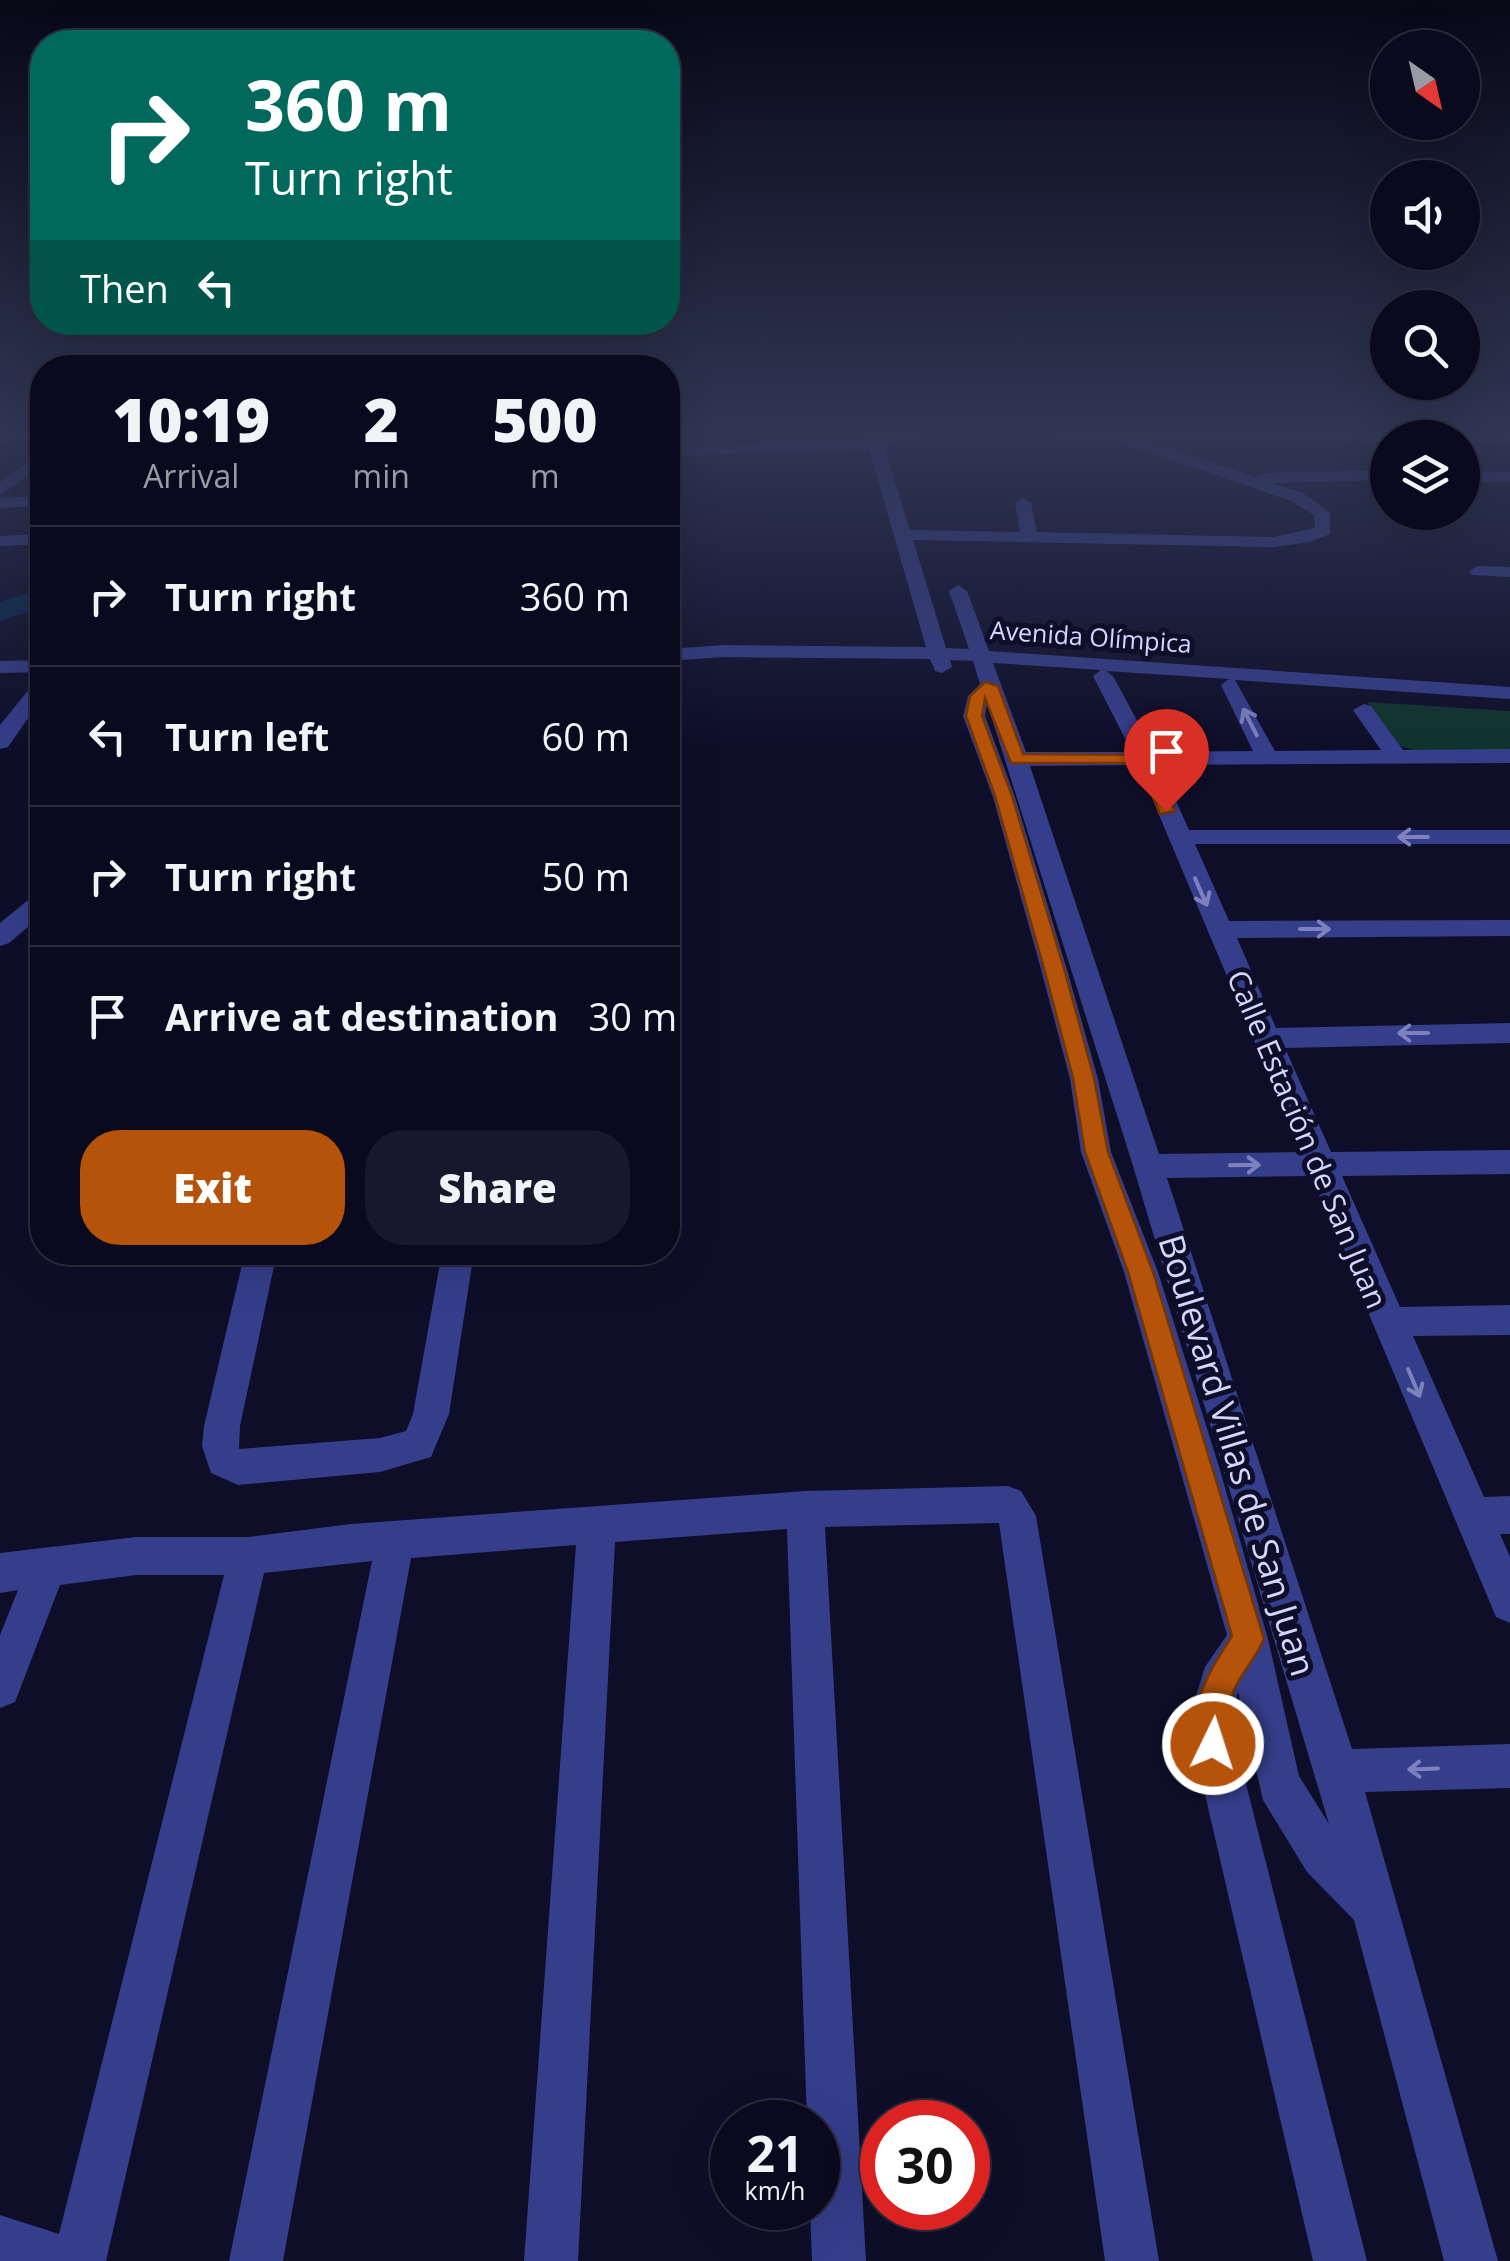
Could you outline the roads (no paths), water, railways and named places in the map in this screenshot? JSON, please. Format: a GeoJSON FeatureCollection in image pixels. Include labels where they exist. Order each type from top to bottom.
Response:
{"type":"FeatureCollection","features":[{"type":"Feature","properties":{"kind":"street"},"geometry":{"type":"LineString","coordinates":[[904,536],[941,660]]}},
{"type":"Feature","properties":{"kind":"street"},"geometry":{"type":"LineString","coordinates":[[968,536],[1274,542],[1313,536]]}},
{"type":"Feature","properties":{"kind":"street"},"geometry":{"type":"LineString","coordinates":[[0,541],[30,540]]}},
{"type":"Feature","properties":{"kind":"street"},"geometry":{"type":"LineString","coordinates":[[1478,571],[1510,572]]}},
{"type":"Feature","properties":{"kind":"street","name":"Boulevard Villas de San Juan"},"geometry":{"type":"LineString","coordinates":[[958,591],[1017,759],[1148,1166],[1337,1772],[1471,2261]]}},
{"type":"Feature","properties":{"kind":"street","name":"Avenida Olímpica"},"geometry":{"type":"LineString","coordinates":[[680,659],[941,660],[986,670],[1510,707]]}},
{"type":"Feature","properties":{"kind":"street"},"geometry":{"type":"LineString","coordinates":[[0,667],[30,666]]}},
{"type":"Feature","properties":{"kind":"street"},"geometry":{"type":"LineString","coordinates":[[986,670],[974,716],[1004,796],[1055,972],[1084,1078],[1096,1152],[1141,1272],[1248,1639],[1280,1784],[1323,1856],[1374,1907]]}},
{"type":"Feature","properties":{"kind":"street","name":"Avenida Olímpica"},"geometry":{"type":"LineString","coordinates":[[986,670],[1510,693]]}},
{"type":"Feature","properties":{"kind":"street","name":"Calle Estación de San Juan"},"geometry":{"type":"LineString","coordinates":[[1104,676],[1146,758],[1176,837],[1510,1602]]}},
{"type":"Feature","properties":{"kind":"street"},"geometry":{"type":"LineString","coordinates":[[1231,685],[1268,758]]}},
{"type":"Feature","properties":{"kind":"street"},"geometry":{"type":"LineString","coordinates":[[0,742],[30,699]]}},
{"type":"Feature","properties":{"kind":"street"},"geometry":{"type":"LineString","coordinates":[[1364,710],[1397,756]]}},
{"type":"Feature","properties":{"kind":"street"},"geometry":{"type":"LineString","coordinates":[[1017,759],[1510,756]]}},
{"type":"Feature","properties":{"kind":"street"},"geometry":{"type":"LineString","coordinates":[[1176,837],[1510,836]]}},
{"type":"Feature","properties":{"kind":"street"},"geometry":{"type":"LineString","coordinates":[[0,938],[30,912]]}},
{"type":"Feature","properties":{"kind":"street"},"geometry":{"type":"LineString","coordinates":[[1217,930],[1510,928]]}},
{"type":"Feature","properties":{"kind":"street"},"geometry":{"type":"LineString","coordinates":[[1265,1038],[1510,1033]]}},
{"type":"Feature","properties":{"kind":"street"},"geometry":{"type":"LineString","coordinates":[[1148,1166],[1510,1162]]}},
{"type":"Feature","properties":{"kind":"street"},"geometry":{"type":"LineString","coordinates":[[258,1265],[220,1446],[224,1461],[238,1466],[380,1455],[418,1444],[431,1414],[456,1265]]}},
{"type":"Feature","properties":{"kind":"street"},"geometry":{"type":"LineString","coordinates":[[1388,1322],[1510,1320]]}},
{"type":"Feature","properties":{"kind":"street"},"geometry":{"type":"LineString","coordinates":[[0,1574],[136,1556],[248,1556],[805,1509],[1008,1504],[1018,1516],[1132,2261]]}},
{"type":"Feature","properties":{"kind":"street"},"geometry":{"type":"LineString","coordinates":[[805,1509],[839,2261]]}},
{"type":"Feature","properties":{"kind":"street"},"geometry":{"type":"LineString","coordinates":[[1470,1516],[1510,1515]]}},
{"type":"Feature","properties":{"kind":"street"},"geometry":{"type":"LineString","coordinates":[[551,2261],[597,1527]]}},
{"type":"Feature","properties":{"kind":"street"},"geometry":{"type":"LineString","coordinates":[[256,2261],[395,1541]]}},
{"type":"Feature","properties":{"kind":"street"},"geometry":{"type":"LineString","coordinates":[[79,2261],[248,1556]]}},
{"type":"Feature","properties":{"kind":"street"},"geometry":{"type":"LineString","coordinates":[[0,1688],[47,1568]]}},
{"type":"Feature","properties":{"kind":"street"},"geometry":{"type":"LineString","coordinates":[[1248,1639],[1220,1682],[1209,1721],[1340,2261]]}},
{"type":"Feature","properties":{"kind":"street"},"geometry":{"type":"LineString","coordinates":[[1337,1772],[1510,1766]]}},
{"type":"Feature","properties":{"kind":"street"},"geometry":{"type":"LineString","coordinates":[[0,2242],[58,2261]]}},
{"type":"Feature","properties":{"kind":"waterway"},"geometry":{"type":"LineString","coordinates":[[0,612],[30,601]]}}]}
